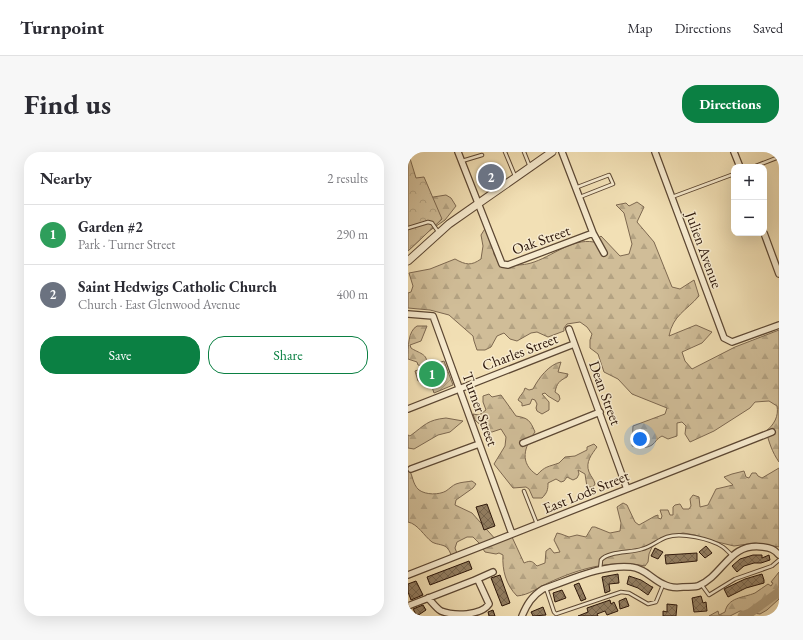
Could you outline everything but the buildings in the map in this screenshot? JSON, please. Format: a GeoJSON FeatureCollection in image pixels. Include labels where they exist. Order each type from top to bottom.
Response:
{"type":"FeatureCollection","features":[{"type":"Feature","properties":{"kind":"street"},"geometry":{"type":"LineString","coordinates":[[458,152],[478,203]]}},
{"type":"Feature","properties":{"kind":"street"},"geometry":{"type":"LineString","coordinates":[[408,262],[439,233],[478,203],[516,178],[551,152]]}},
{"type":"Feature","properties":{"kind":"street"},"geometry":{"type":"LineString","coordinates":[[562,152],[593,234],[604,253]]}},
{"type":"Feature","properties":{"kind":"street","name":"Julien Avenue"},"geometry":{"type":"LineString","coordinates":[[655,152],[724,338],[732,342],[779,325]]}},
{"type":"Feature","properties":{"kind":"street"},"geometry":{"type":"LineString","coordinates":[[734,152],[739,164]]}},
{"type":"Feature","properties":{"kind":"street","name":"Oak Street"},"geometry":{"type":"LineString","coordinates":[[478,203],[502,264],[508,265],[593,234]]}},
{"type":"Feature","properties":{"kind":"street"},"geometry":{"type":"LineString","coordinates":[[765,236],[779,274]]}},
{"type":"Feature","properties":{"kind":"street","name":"Turner Street"},"geometry":{"type":"LineString","coordinates":[[408,314],[433,316],[512,534]]}},
{"type":"Feature","properties":{"kind":"street","name":"Dean Street"},"geometry":{"type":"LineString","coordinates":[[569,329],[627,489]]}},
{"type":"Feature","properties":{"kind":"street","name":"Charles Street"},"geometry":{"type":"LineString","coordinates":[[408,409],[574,344]]}},
{"type":"Feature","properties":{"kind":"street"},"geometry":{"type":"LineString","coordinates":[[523,443],[600,412]]}},
{"type":"Feature","properties":{"kind":"street","name":"East Lods Street"},"geometry":{"type":"LineString","coordinates":[[408,575],[772,432]]}},
{"type":"Feature","properties":{"kind":"street"},"geometry":{"type":"LineString","coordinates":[[411,469],[479,444]]}},
{"type":"Feature","properties":{"kind":"street"},"geometry":{"type":"LineString","coordinates":[[522,616],[528,602],[535,594],[546,588],[604,569],[631,567],[640,569],[672,588],[698,586],[707,580],[732,556],[743,549],[753,546],[774,550],[779,554]]}},
{"type":"Feature","properties":{"kind":"street"},"geometry":{"type":"LineString","coordinates":[[408,606],[493,572]]}},
{"type":"Feature","properties":{"kind":"street"},"geometry":{"type":"LineString","coordinates":[[428,598],[442,611],[449,614],[461,616],[481,612],[486,609],[489,604],[478,580],[475,580]]}},
{"type":"Feature","properties":{"kind":"lane"},"geometry":{"type":"LineString","coordinates":[[506,152],[516,178]]}},
{"type":"Feature","properties":{"kind":"lane"},"geometry":{"type":"LineString","coordinates":[[524,152],[530,167]]}},
{"type":"Feature","properties":{"kind":"lane"},"geometry":{"type":"LineString","coordinates":[[462,162],[482,155]]}},
{"type":"Feature","properties":{"kind":"lane"},"geometry":{"type":"LineString","coordinates":[[761,164],[779,157]]}},
{"type":"Feature","properties":{"kind":"lane"},"geometry":{"type":"LineString","coordinates":[[575,188],[610,175],[613,184],[579,197]]}},
{"type":"Feature","properties":{"kind":"lane"},"geometry":{"type":"LineString","coordinates":[[672,197],[731,175]]}},
{"type":"Feature","properties":{"kind":"lane"},"geometry":{"type":"LineString","coordinates":[[408,228],[428,222],[432,223],[439,233]]}},
{"type":"Feature","properties":{"kind":"lane"},"geometry":{"type":"LineString","coordinates":[[524,492],[538,524]]}},
{"type":"Feature","properties":{"kind":"lane"},"geometry":{"type":"LineString","coordinates":[[600,570],[601,560],[606,555],[643,549],[664,538],[675,535],[693,536],[712,542],[723,547],[732,556]]}},
{"type":"Feature","properties":{"kind":"lane"},"geometry":{"type":"LineString","coordinates":[[701,584],[709,596],[734,579],[772,566],[779,560]]}},
{"type":"Feature","properties":{"kind":"lane"},"geometry":{"type":"LineString","coordinates":[[546,588],[556,614],[621,592],[629,593],[648,604],[652,604],[656,602],[663,584]]}},
{"type":"Feature","properties":{"kind":"green space"},"geometry":{"type":"Polygon","coordinates":[[[408,152],[416,178],[424,177],[442,219],[408,251],[408,152]]]}},
{"type":"Feature","properties":{"kind":"green space"},"geometry":{"type":"Polygon","coordinates":[[[446,195],[451,198],[456,206],[445,220],[429,231],[408,251],[427,198],[446,195]]]}},
{"type":"Feature","properties":{"kind":"green space"},"geometry":{"type":"Polygon","coordinates":[[[637,202],[644,207],[637,222],[654,242],[672,287],[680,289],[694,280],[699,296],[677,318],[669,336],[696,325],[712,332],[702,343],[682,352],[685,361],[692,369],[735,347],[779,330],[779,462],[773,451],[766,431],[774,423],[777,417],[777,406],[769,401],[755,402],[750,408],[714,431],[690,442],[685,434],[686,426],[682,422],[677,423],[677,436],[668,439],[662,436],[652,445],[647,447],[632,446],[633,426],[665,414],[667,408],[632,394],[618,379],[604,372],[598,354],[590,348],[592,334],[587,327],[580,322],[567,324],[564,331],[548,337],[537,332],[531,333],[517,341],[510,339],[504,333],[497,336],[491,347],[485,350],[477,350],[473,336],[449,315],[430,310],[408,308],[408,293],[411,292],[413,286],[409,273],[430,269],[455,259],[462,263],[471,264],[481,259],[483,246],[481,235],[486,227],[494,255],[498,260],[506,264],[522,265],[531,263],[569,245],[594,242],[601,236],[620,256],[629,254],[632,244],[624,213],[616,205],[626,203],[629,206],[637,202]]]}},
{"type":"Feature","properties":{"kind":"green space"},"geometry":{"type":"Polygon","coordinates":[[[417,326],[427,326],[421,341],[410,345],[411,348],[426,358],[426,364],[423,366],[418,365],[417,362],[408,359],[410,335],[417,326]]]}},
{"type":"Feature","properties":{"kind":"green space"},"geometry":{"type":"Polygon","coordinates":[[[444,361],[453,385],[434,393],[429,378],[418,381],[415,371],[444,361]]]}},
{"type":"Feature","properties":{"kind":"green space"},"geometry":{"type":"Polygon","coordinates":[[[561,362],[558,372],[568,374],[567,377],[560,381],[557,386],[555,392],[559,395],[560,399],[558,402],[545,393],[542,394],[549,402],[549,410],[542,414],[537,411],[537,404],[535,400],[532,399],[530,404],[522,406],[522,403],[518,400],[525,388],[529,390],[533,389],[548,369],[561,362]]]}},
{"type":"Feature","properties":{"kind":"green space"},"geometry":{"type":"Polygon","coordinates":[[[489,394],[492,397],[501,395],[516,416],[528,420],[532,425],[535,432],[528,443],[525,455],[531,470],[537,475],[545,468],[559,463],[565,457],[575,456],[587,450],[587,447],[594,444],[597,447],[590,458],[588,465],[589,472],[595,484],[593,487],[587,487],[585,474],[578,470],[579,474],[577,478],[573,480],[567,477],[561,482],[556,479],[548,483],[547,491],[542,498],[533,498],[529,489],[526,487],[513,488],[494,464],[505,446],[506,437],[501,429],[488,432],[475,420],[473,414],[479,415],[486,410],[483,402],[483,396],[489,394]]]}},
{"type":"Feature","properties":{"kind":"green space"},"geometry":{"type":"Polygon","coordinates":[[[446,418],[463,421],[450,432],[438,435],[414,449],[408,448],[408,435],[410,436],[430,422],[446,418]]]}},
{"type":"Feature","properties":{"kind":"green space"},"geometry":{"type":"Polygon","coordinates":[[[408,468],[417,488],[425,493],[440,493],[462,482],[472,481],[476,484],[473,488],[456,500],[455,505],[472,513],[497,541],[482,546],[473,537],[467,537],[457,542],[455,548],[458,556],[452,558],[447,547],[429,540],[418,528],[412,523],[408,522],[408,468]]]}},
{"type":"Feature","properties":{"kind":"green space"},"geometry":{"type":"Polygon","coordinates":[[[779,468],[779,547],[755,543],[734,546],[683,533],[660,538],[652,547],[648,562],[645,566],[620,564],[595,567],[571,573],[529,593],[517,596],[507,582],[503,566],[503,555],[499,553],[496,554],[485,552],[483,549],[512,537],[524,563],[531,562],[537,566],[545,563],[546,551],[550,548],[554,553],[560,552],[554,540],[557,533],[569,537],[577,535],[586,537],[592,527],[610,533],[620,531],[621,523],[617,507],[623,503],[627,505],[635,522],[639,525],[658,515],[658,518],[661,519],[662,516],[660,510],[668,510],[670,515],[673,515],[673,507],[675,505],[680,504],[683,509],[689,509],[691,506],[690,499],[693,495],[699,497],[700,507],[708,505],[716,489],[733,485],[724,477],[744,471],[746,477],[749,478],[752,473],[756,473],[762,478],[779,468]]]}},
{"type":"Feature","properties":{"kind":"green space"},"geometry":{"type":"Polygon","coordinates":[[[779,572],[779,599],[767,610],[760,614],[740,611],[730,616],[709,616],[718,611],[719,615],[725,612],[729,603],[755,593],[768,584],[771,586],[773,583],[771,582],[779,572]]]}},
{"type":"Feature","properties":{"kind":"waterway"},"geometry":{"type":"LineString","coordinates":[[742,616],[750,613],[779,592]]}},
{"type":"Feature","properties":{"kind":"place","name":"Saint Hedwigs Catholic Church"},"geometry":{"type":"Point","coordinates":[491,177]}},
{"type":"Feature","properties":{"kind":"place","name":"Garden #2"},"geometry":{"type":"Point","coordinates":[432,374]}}]}
